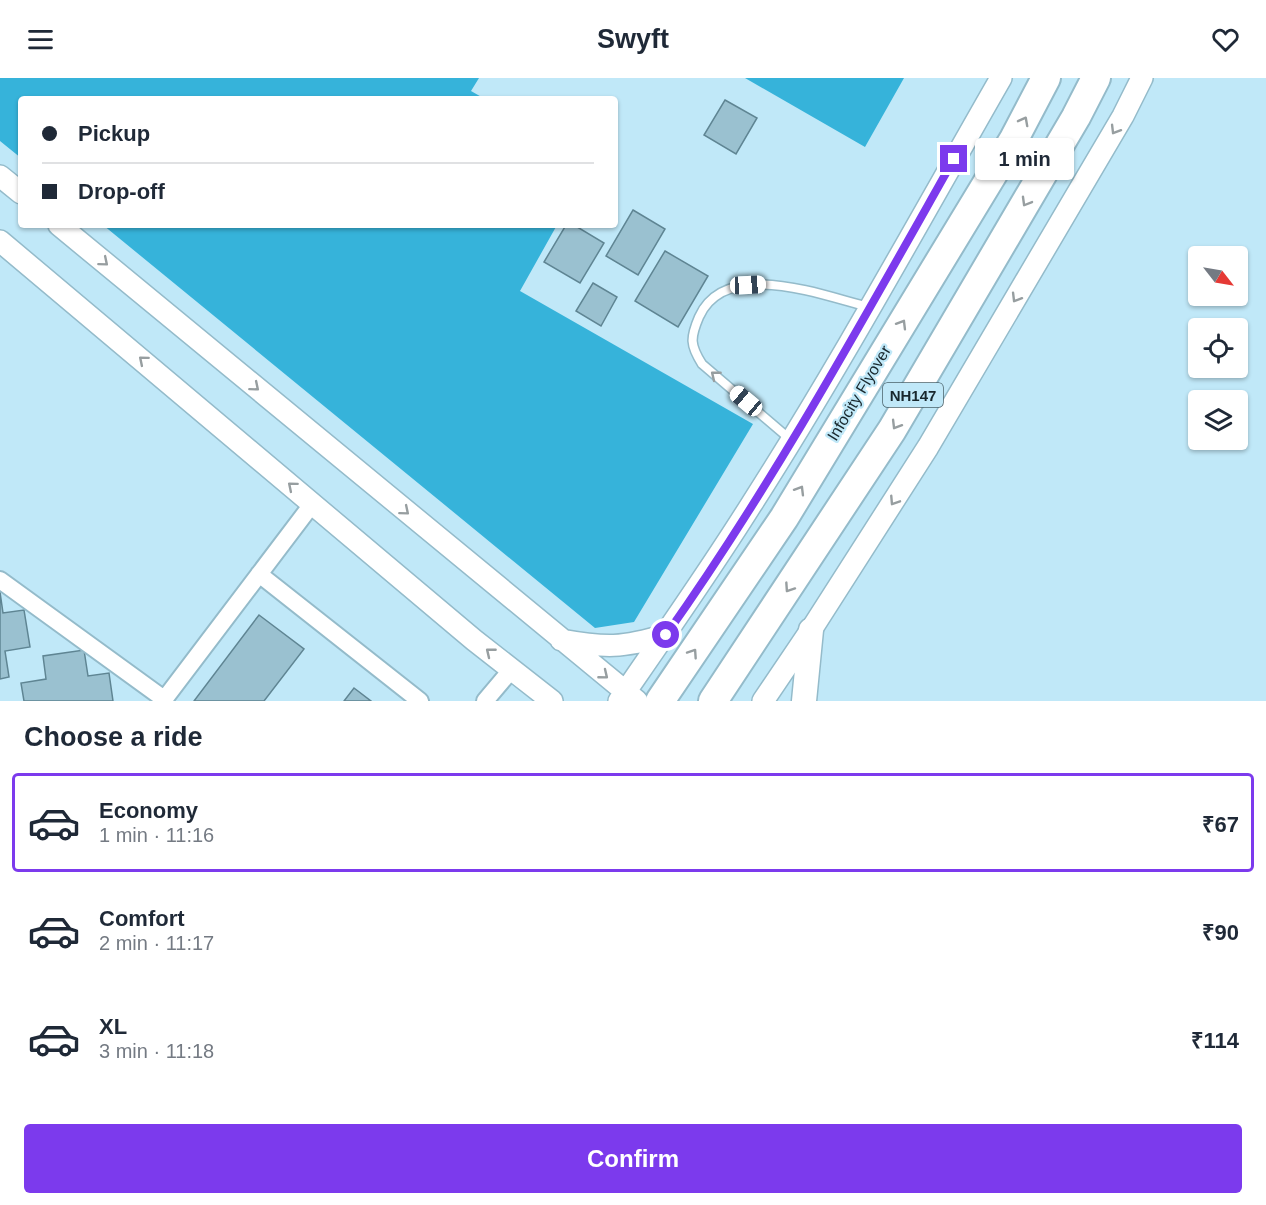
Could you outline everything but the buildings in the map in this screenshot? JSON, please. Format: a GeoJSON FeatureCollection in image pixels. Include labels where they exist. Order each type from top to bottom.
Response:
{"type":"FeatureCollection","features":[{"type":"Feature","properties":{"kind":"highway","name":"Infocity Flyover"},"geometry":{"type":"LineString","coordinates":[[660,701],[784,518],[1014,139],[1046,78]]}},
{"type":"Feature","properties":{"kind":"highway","name":"NH147"},"geometry":{"type":"LineString","coordinates":[[713,701],[892,430],[1076,117],[1096,78]]}},
{"type":"Feature","properties":{"kind":"main road"},"geometry":{"type":"LineString","coordinates":[[804,701],[811,630]]}},
{"type":"Feature","properties":{"kind":"street"},"geometry":{"type":"LineString","coordinates":[[63,228],[561,640],[627,698],[791,441],[1001,78]]}},
{"type":"Feature","properties":{"kind":"street"},"geometry":{"type":"LineString","coordinates":[[763,701],[928,447],[1123,116],[1142,78]]}},
{"type":"Feature","properties":{"kind":"street"},"geometry":{"type":"LineString","coordinates":[[0,176],[18,191]]}},
{"type":"Feature","properties":{"kind":"street"},"geometry":{"type":"LineString","coordinates":[[0,241],[552,701]]}},
{"type":"Feature","properties":{"kind":"street"},"geometry":{"type":"LineString","coordinates":[[0,580],[163,700],[313,503]]}},
{"type":"Feature","properties":{"kind":"street"},"geometry":{"type":"LineString","coordinates":[[259,574],[420,701]]}},
{"type":"Feature","properties":{"kind":"street"},"geometry":{"type":"LineString","coordinates":[[561,640],[598,646],[623,646],[666,635]]}},
{"type":"Feature","properties":{"kind":"street"},"geometry":{"type":"LineString","coordinates":[[485,701],[512,669]]}},
{"type":"Feature","properties":{"kind":"lane"},"geometry":{"type":"LineString","coordinates":[[791,441],[702,364],[693,349],[692,333],[702,311],[716,297],[729,289],[772,284],[870,307]]}},
{"type":"Feature","properties":{"kind":"shaded area"},"geometry":{"type":"Polygon","coordinates":[[[0,78],[479,78],[471,91],[480,96],[18,96],[18,156],[0,141],[0,78]]]}},
{"type":"Feature","properties":{"kind":"shaded area"},"geometry":{"type":"Polygon","coordinates":[[[745,78],[904,78],[865,147],[745,78]]]}},
{"type":"Feature","properties":{"kind":"shaded area"},"geometry":{"type":"Polygon","coordinates":[[[107,228],[555,228],[520,291],[753,424],[634,622],[595,628],[107,228]]]}},
{"type":"Feature","properties":{"kind":"route"},"geometry":{"type":"LineString","coordinates":[[666,635],[752,504],[816,400],[954,159]]}}]}
